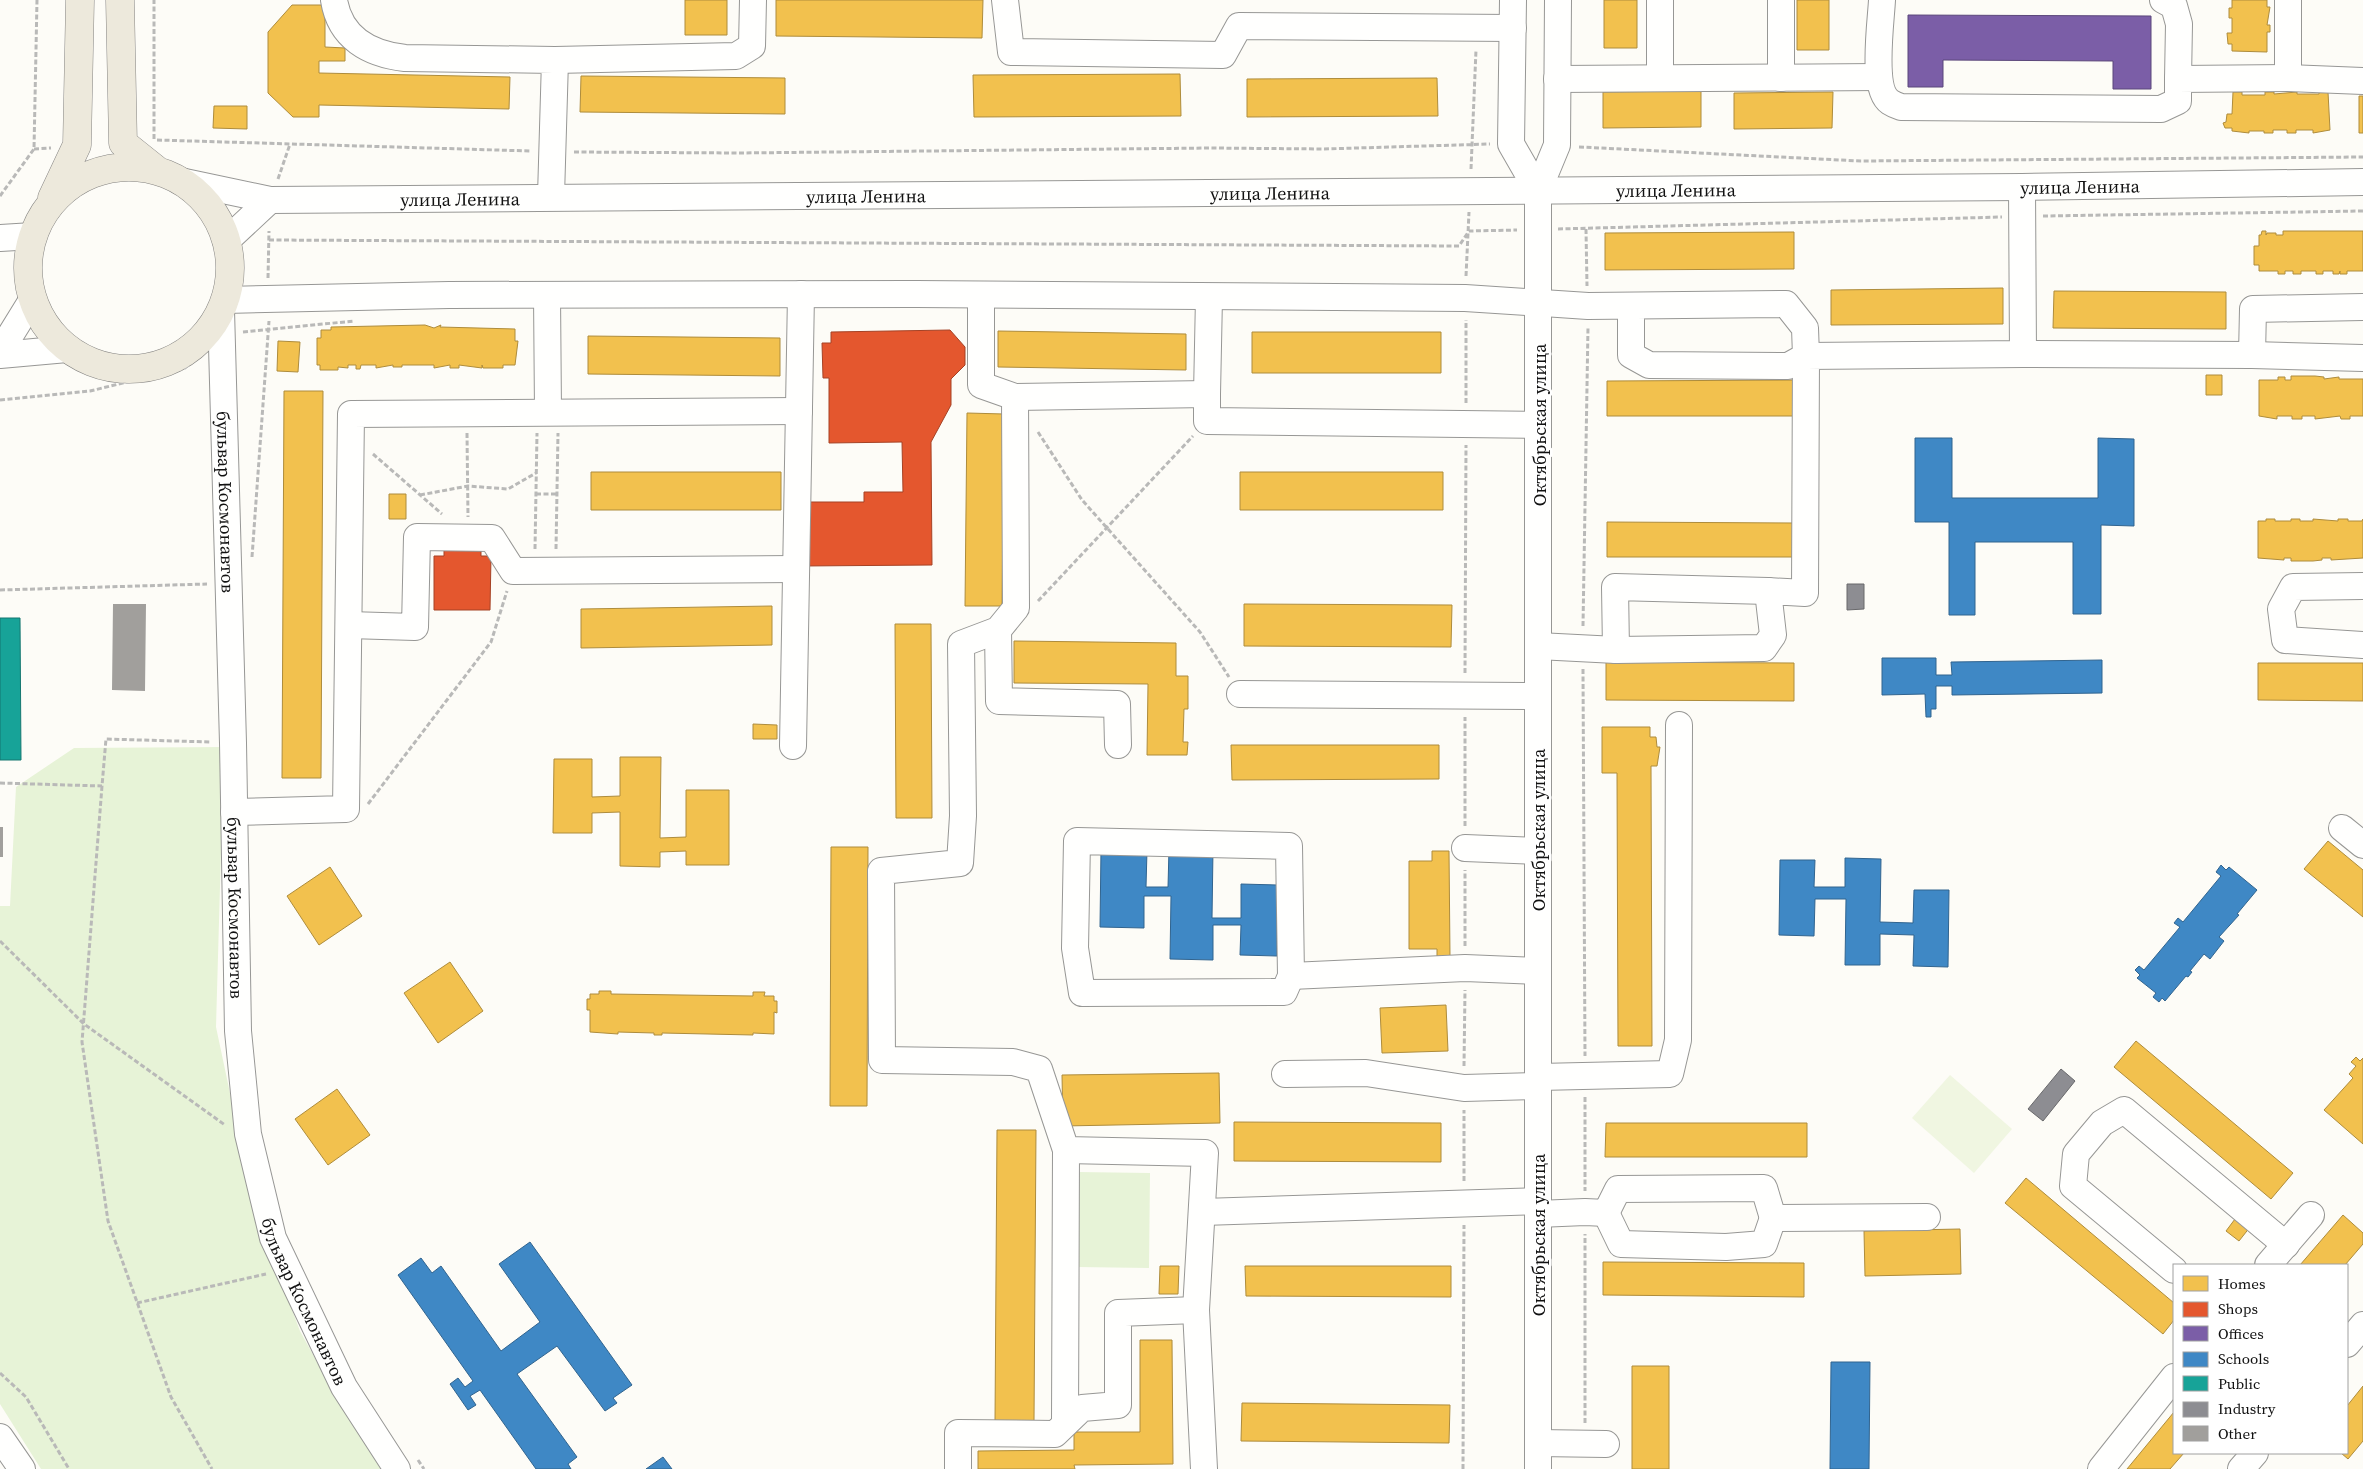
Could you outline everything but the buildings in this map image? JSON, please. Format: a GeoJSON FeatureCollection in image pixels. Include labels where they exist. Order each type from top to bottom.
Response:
{"type":"FeatureCollection","features":[{"type":"Feature","properties":{"kind":"main road"},"geometry":{"type":"LineString","coordinates":[[48,206],[77,144],[80,0]]}},
{"type":"Feature","properties":{"kind":"main road"},"geometry":{"type":"LineString","coordinates":[[120,0],[123,143],[170,176]]}},
{"type":"Feature","properties":{"kind":"main road","name":"улица Ленина"},"geometry":{"type":"LineString","coordinates":[[128,167],[170,176],[201,197],[216,218],[226,241],[229,277],[222,315],[193,346],[174,359],[153,367],[130,370],[108,368],[86,360],[67,349],[46,327],[32,300],[27,268],[32,236],[48,206],[71,185],[98,172],[128,167]]}},
{"type":"Feature","properties":{"kind":"street"},"geometry":{"type":"LineString","coordinates":[[334,0],[335,11],[346,32],[360,44],[385,56],[405,58],[556,60],[736,56],[752,46],[753,0]]}},
{"type":"Feature","properties":{"kind":"street"},"geometry":{"type":"LineString","coordinates":[[1005,0],[1011,52],[1223,56],[1239,26],[1513,28]]}},
{"type":"Feature","properties":{"kind":"street"},"geometry":{"type":"LineString","coordinates":[[1511,144],[1513,0]]}},
{"type":"Feature","properties":{"kind":"street","name":"Октябрьская улица"},"geometry":{"type":"LineString","coordinates":[[1538,1469],[1538,425],[1540,303],[1538,191],[1557,145],[1558,0]]}},
{"type":"Feature","properties":{"kind":"street"},"geometry":{"type":"LineString","coordinates":[[1660,0],[1660,78]]}},
{"type":"Feature","properties":{"kind":"street"},"geometry":{"type":"LineString","coordinates":[[1781,0],[1781,78]]}},
{"type":"Feature","properties":{"kind":"street"},"geometry":{"type":"LineString","coordinates":[[1882,0],[1879,77],[1890,102],[1901,107],[2161,109],[2178,101],[2179,24],[2174,6],[2163,0]]}},
{"type":"Feature","properties":{"kind":"street"},"geometry":{"type":"LineString","coordinates":[[2288,0],[2288,78]]}},
{"type":"Feature","properties":{"kind":"street"},"geometry":{"type":"LineString","coordinates":[[550,196],[556,60]]}},
{"type":"Feature","properties":{"kind":"street"},"geometry":{"type":"LineString","coordinates":[[1557,79],[1879,77]]}},
{"type":"Feature","properties":{"kind":"street"},"geometry":{"type":"LineString","coordinates":[[2178,79],[2288,78],[2363,81]]}},
{"type":"Feature","properties":{"kind":"street","name":"Октябрьская улица"},"geometry":{"type":"LineString","coordinates":[[1511,144],[1538,191]]}},
{"type":"Feature","properties":{"kind":"street","name":"улица Ленина"},"geometry":{"type":"LineString","coordinates":[[170,176],[270,200],[550,196],[2022,187],[2363,182]]}},
{"type":"Feature","properties":{"kind":"street"},"geometry":{"type":"LineString","coordinates":[[2022,187],[2023,354]]}},
{"type":"Feature","properties":{"kind":"street"},"geometry":{"type":"LineString","coordinates":[[226,241],[270,200]]}},
{"type":"Feature","properties":{"kind":"street"},"geometry":{"type":"LineString","coordinates":[[0,238],[32,236]]}},
{"type":"Feature","properties":{"kind":"street"},"geometry":{"type":"LineString","coordinates":[[547,294],[548,412]]}},
{"type":"Feature","properties":{"kind":"street"},"geometry":{"type":"LineString","coordinates":[[222,315],[268,300],[547,294],[1465,298],[1588,306],[1786,304],[1805,328],[1805,593],[1615,587],[1616,650]]}},
{"type":"Feature","properties":{"kind":"street"},"geometry":{"type":"LineString","coordinates":[[794,746],[801,294]]}},
{"type":"Feature","properties":{"kind":"street"},"geometry":{"type":"LineString","coordinates":[[981,296],[982,385],[1015,397],[1207,394]]}},
{"type":"Feature","properties":{"kind":"street"},"geometry":{"type":"LineString","coordinates":[[1209,297],[1207,421],[1538,425]]}},
{"type":"Feature","properties":{"kind":"street"},"geometry":{"type":"LineString","coordinates":[[0,353],[32,300]]}},
{"type":"Feature","properties":{"kind":"street"},"geometry":{"type":"LineString","coordinates":[[1631,306],[1631,355],[1649,365],[1788,366],[1806,356],[2252,354],[2363,358]]}},
{"type":"Feature","properties":{"kind":"street"},"geometry":{"type":"LineString","coordinates":[[2252,354],[2253,309],[2363,307]]}},
{"type":"Feature","properties":{"kind":"street","name":"бульвар Космонавтов"},"geometry":{"type":"LineString","coordinates":[[222,315],[238,1031],[248,1134],[273,1238],[344,1387],[405,1461]]}},
{"type":"Feature","properties":{"kind":"street"},"geometry":{"type":"LineString","coordinates":[[0,353],[67,349]]}},
{"type":"Feature","properties":{"kind":"street"},"geometry":{"type":"LineString","coordinates":[[1015,397],[1016,608],[998,630],[961,644],[963,816],[960,863],[881,871],[882,1060],[1013,1062],[1039,1070],[1066,1150],[1066,1422]]}},
{"type":"Feature","properties":{"kind":"street"},"geometry":{"type":"LineString","coordinates":[[234,812],[346,809],[351,414],[799,411]]}},
{"type":"Feature","properties":{"kind":"street"},"geometry":{"type":"LineString","coordinates":[[349,625],[415,627],[417,536],[492,538],[535,571],[796,569]]}},
{"type":"Feature","properties":{"kind":"street"},"geometry":{"type":"LineString","coordinates":[[2363,586],[2293,587],[2282,609],[2285,640],[2363,645]]}},
{"type":"Feature","properties":{"kind":"street"},"geometry":{"type":"LineString","coordinates":[[1538,646],[1616,650],[1764,648],[1773,635],[1768,591]]}},
{"type":"Feature","properties":{"kind":"street"},"geometry":{"type":"LineString","coordinates":[[998,630],[999,701],[1118,704],[1118,745]]}},
{"type":"Feature","properties":{"kind":"street"},"geometry":{"type":"LineString","coordinates":[[1240,694],[1538,696]]}},
{"type":"Feature","properties":{"kind":"street"},"geometry":{"type":"LineString","coordinates":[[1286,1074],[1366,1072],[1464,1088],[1585,1076],[1670,1074],[1678,1040],[1679,725]]}},
{"type":"Feature","properties":{"kind":"street"},"geometry":{"type":"LineString","coordinates":[[2342,828],[2363,845]]}},
{"type":"Feature","properties":{"kind":"street"},"geometry":{"type":"LineString","coordinates":[[1078,841],[1289,846],[1291,976],[1284,992],[1082,993],[1075,948],[1078,841]]}},
{"type":"Feature","properties":{"kind":"street"},"geometry":{"type":"LineString","coordinates":[[1465,848],[1538,851]]}},
{"type":"Feature","properties":{"kind":"street"},"geometry":{"type":"LineString","coordinates":[[1291,976],[1465,968],[1538,971]]}},
{"type":"Feature","properties":{"kind":"street"},"geometry":{"type":"LineString","coordinates":[[2173,1269],[2073,1186],[2076,1154],[2102,1123],[2124,1110],[2286,1244]]}},
{"type":"Feature","properties":{"kind":"street"},"geometry":{"type":"LineString","coordinates":[[1066,1150],[1205,1153],[1196,1310],[1204,1469]]}},
{"type":"Feature","properties":{"kind":"street"},"geometry":{"type":"LineString","coordinates":[[1203,1212],[1464,1204],[1538,1207],[1595,1212],[1621,1244],[1726,1247],[1764,1244],[1773,1218],[1764,1188],[1618,1189],[1595,1212]]}},
{"type":"Feature","properties":{"kind":"street"},"geometry":{"type":"LineString","coordinates":[[2269,1264],[2311,1215]]}},
{"type":"Feature","properties":{"kind":"street"},"geometry":{"type":"LineString","coordinates":[[1773,1218],[1927,1217]]}},
{"type":"Feature","properties":{"kind":"street"},"geometry":{"type":"LineString","coordinates":[[958,1469],[958,1433],[1055,1434],[1082,1408],[1118,1405],[1118,1313],[1196,1310]]}},
{"type":"Feature","properties":{"kind":"street"},"geometry":{"type":"LineString","coordinates":[[2348,1343],[2363,1325]]}},
{"type":"Feature","properties":{"kind":"street"},"geometry":{"type":"LineString","coordinates":[[2101,1469],[2173,1379]]}},
{"type":"Feature","properties":{"kind":"street"},"geometry":{"type":"LineString","coordinates":[[0,1436],[22,1469]]}},
{"type":"Feature","properties":{"kind":"street"},"geometry":{"type":"LineString","coordinates":[[1538,1444],[1595,1444]]}},
{"type":"Feature","properties":{"kind":"path"},"geometry":{"type":"LineString","coordinates":[[0,196],[34,150],[37,0]]}},
{"type":"Feature","properties":{"kind":"path"},"geometry":{"type":"LineString","coordinates":[[154,0],[154,140],[553,152],[739,153],[1210,148],[1324,149],[1511,144]]}},
{"type":"Feature","properties":{"kind":"path"},"geometry":{"type":"LineString","coordinates":[[1463,1469],[1465,298],[1477,27]]}},
{"type":"Feature","properties":{"kind":"path"},"geometry":{"type":"LineString","coordinates":[[251,563],[270,329],[268,300],[270,200],[290,144]]}},
{"type":"Feature","properties":{"kind":"path"},"geometry":{"type":"LineString","coordinates":[[1557,145],[1861,162],[2363,157]]}},
{"type":"Feature","properties":{"kind":"path"},"geometry":{"type":"LineString","coordinates":[[1469,231],[2022,216],[2363,211]]}},
{"type":"Feature","properties":{"kind":"path"},"geometry":{"type":"LineString","coordinates":[[1586,229],[1588,306],[1582,647],[1585,1076],[1595,1212],[1595,1444]]}},
{"type":"Feature","properties":{"kind":"path"},"geometry":{"type":"LineString","coordinates":[[269,240],[1459,246],[1469,231]]}},
{"type":"Feature","properties":{"kind":"path"},"geometry":{"type":"LineString","coordinates":[[0,400],[90,391],[185,368],[222,315],[270,329],[357,321]]}},
{"type":"Feature","properties":{"kind":"path"},"geometry":{"type":"LineString","coordinates":[[535,571],[536,473],[548,412]]}},
{"type":"Feature","properties":{"kind":"path"},"geometry":{"type":"LineString","coordinates":[[346,809],[365,808],[491,642],[535,571],[557,494],[548,412]]}},
{"type":"Feature","properties":{"kind":"path"},"geometry":{"type":"LineString","coordinates":[[467,413],[469,538]]}},
{"type":"Feature","properties":{"kind":"path"},"geometry":{"type":"LineString","coordinates":[[1016,608],[1026,613],[1207,421]]}},
{"type":"Feature","properties":{"kind":"path"},"geometry":{"type":"LineString","coordinates":[[1033,425],[1082,500],[1200,632],[1240,694]]}},
{"type":"Feature","properties":{"kind":"path"},"geometry":{"type":"LineString","coordinates":[[351,435],[469,538]]}},
{"type":"Feature","properties":{"kind":"path"},"geometry":{"type":"LineString","coordinates":[[420,495],[468,486],[508,489],[536,473]]}},
{"type":"Feature","properties":{"kind":"path"},"geometry":{"type":"LineString","coordinates":[[536,494],[557,494]]}},
{"type":"Feature","properties":{"kind":"path"},"geometry":{"type":"LineString","coordinates":[[0,590],[228,584]]}},
{"type":"Feature","properties":{"kind":"path"},"geometry":{"type":"LineString","coordinates":[[212,1469],[171,1397],[108,1221],[82,1042],[106,739],[233,743]]}},
{"type":"Feature","properties":{"kind":"path"},"geometry":{"type":"LineString","coordinates":[[0,783],[102,786]]}},
{"type":"Feature","properties":{"kind":"path"},"geometry":{"type":"LineString","coordinates":[[0,941],[84,1024],[226,1126]]}},
{"type":"Feature","properties":{"kind":"path"},"geometry":{"type":"LineString","coordinates":[[138,1303],[288,1270]]}},
{"type":"Feature","properties":{"kind":"path"},"geometry":{"type":"LineString","coordinates":[[0,1373],[26,1397],[69,1469]]}},
{"type":"Feature","properties":{"kind":"path"},"geometry":{"type":"LineString","coordinates":[[405,1461],[424,1469]]}},
{"type":"Feature","properties":{"kind":"green space"},"geometry":{"type":"Polygon","coordinates":[[[224,747],[216,1027],[255,1211],[300,1331],[348,1418],[383,1469],[41,1469],[0,1404],[0,906],[10,906],[16,787],[74,748],[224,747]]]}},
{"type":"Feature","properties":{"kind":"green space"},"geometry":{"type":"Polygon","coordinates":[[[1950,1075],[2012,1129],[1974,1173],[1912,1118],[1950,1075]]]}},
{"type":"Feature","properties":{"kind":"green space"},"geometry":{"type":"Polygon","coordinates":[[[1078,1172],[1150,1173],[1149,1268],[1077,1267],[1078,1172]]]}}]}
